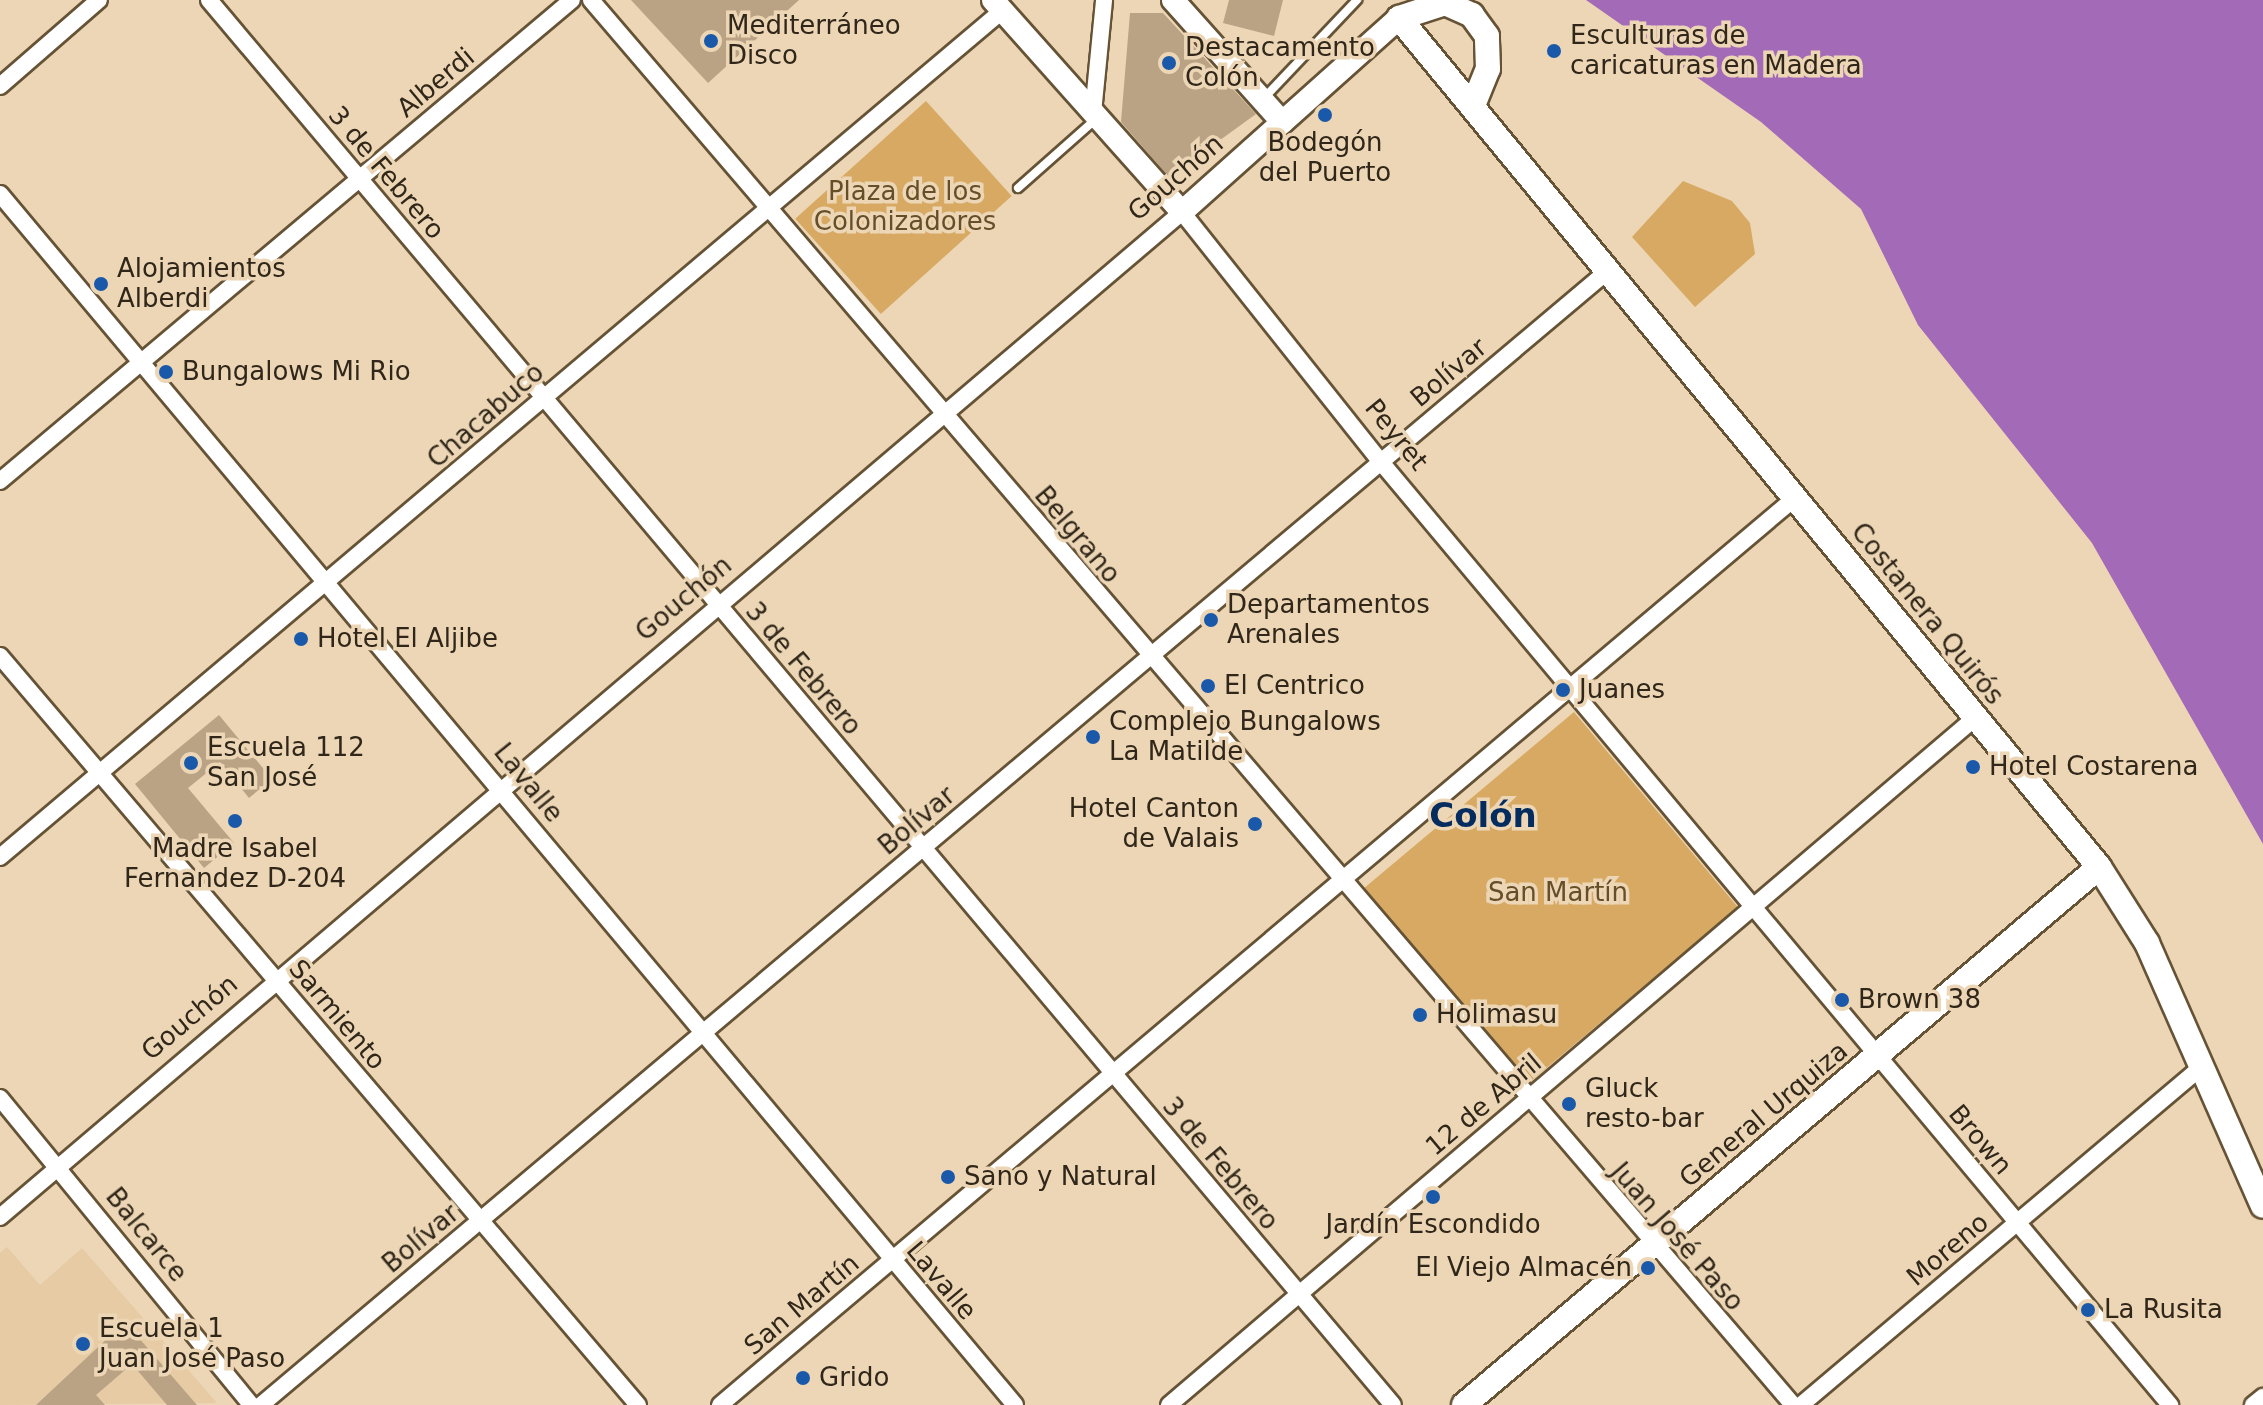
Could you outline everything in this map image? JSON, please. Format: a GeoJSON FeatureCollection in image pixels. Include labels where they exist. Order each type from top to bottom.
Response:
{"type":"FeatureCollection","features":[{"type":"Feature","properties":{"kind":"main road"},"geometry":{"type":"LineString","coordinates":[[1399,18],[1437,4],[1472,15],[1487,36],[1488,69],[1474,103]]}},
{"type":"Feature","properties":{"kind":"main road","name":"Costanera Quirós"},"geometry":{"type":"LineString","coordinates":[[1399,18],[1474,103],[1604,274],[1795,498],[2099,867],[2147,943],[2199,1069],[2263,1206]]}},
{"type":"Feature","properties":{"kind":"main road","name":"General Urquiza"},"geometry":{"type":"LineString","coordinates":[[1464,1405],[2099,867]]}},
{"type":"Feature","properties":{"kind":"street"},"geometry":{"type":"LineString","coordinates":[[0,86],[99,0]]}},
{"type":"Feature","properties":{"kind":"street","name":"3 de Febrero"},"geometry":{"type":"LineString","coordinates":[[209,0],[1393,1405]]}},
{"type":"Feature","properties":{"kind":"street","name":"Alberdi"},"geometry":{"type":"LineString","coordinates":[[0,481],[141,366],[572,0]]}},
{"type":"Feature","properties":{"kind":"street","name":"Belgrano"},"geometry":{"type":"LineString","coordinates":[[591,0],[1528,1099]]}},
{"type":"Feature","properties":{"kind":"street"},"geometry":{"type":"LineString","coordinates":[[1096,115],[1104,0]]}},
{"type":"Feature","properties":{"kind":"street"},"geometry":{"type":"LineString","coordinates":[[1173,0],[1282,122]]}},
{"type":"Feature","properties":{"kind":"street","name":"Chacabuco"},"geometry":{"type":"LineString","coordinates":[[0,857],[329,583],[768,208],[998,5]]}},
{"type":"Feature","properties":{"kind":"street","name":"Peyret"},"geometry":{"type":"LineString","coordinates":[[998,5],[1182,212],[1381,462],[1754,907]]}},
{"type":"Feature","properties":{"kind":"street","name":"Gouchón"},"geometry":{"type":"LineString","coordinates":[[0,1217],[1182,212],[1399,18]]}},
{"type":"Feature","properties":{"kind":"street","name":"Lavalle"},"geometry":{"type":"LineString","coordinates":[[0,194],[141,366],[503,789],[700,1035],[1015,1405]]}},
{"type":"Feature","properties":{"kind":"street","name":"Bolívar"},"geometry":{"type":"LineString","coordinates":[[261,1405],[1604,274]]}},
{"type":"Feature","properties":{"kind":"street","name":"San Martín"},"geometry":{"type":"LineString","coordinates":[[720,1405],[1795,498]]}},
{"type":"Feature","properties":{"kind":"street","name":"Sarmiento"},"geometry":{"type":"LineString","coordinates":[[0,656],[638,1405]]}},
{"type":"Feature","properties":{"kind":"street","name":"12 de Abril"},"geometry":{"type":"LineString","coordinates":[[1169,1405],[1976,717]]}},
{"type":"Feature","properties":{"kind":"street","name":"Brown"},"geometry":{"type":"LineString","coordinates":[[1754,907],[2170,1405]]}},
{"type":"Feature","properties":{"kind":"street","name":"Moreno"},"geometry":{"type":"LineString","coordinates":[[1801,1405],[2199,1069]]}},
{"type":"Feature","properties":{"kind":"street","name":"Balcarce"},"geometry":{"type":"LineString","coordinates":[[0,1098],[60,1166],[251,1405]]}},
{"type":"Feature","properties":{"kind":"street","name":"Juan José Paso"},"geometry":{"type":"LineString","coordinates":[[1528,1099],[1651,1247],[1793,1405]]}},
{"type":"Feature","properties":{"kind":"street"},"geometry":{"type":"LineString","coordinates":[[2253,1405],[2263,1397]]}},
{"type":"Feature","properties":{"kind":"lane"},"geometry":{"type":"LineString","coordinates":[[1262,100],[1357,0]]}},
{"type":"Feature","properties":{"kind":"lane"},"geometry":{"type":"LineString","coordinates":[[1018,188],[1096,115]]}},
{"type":"Feature","properties":{"kind":"shaded area"},"geometry":{"type":"Polygon","coordinates":[[[1586,0],[2263,0],[2263,844],[2092,543],[1918,325],[1861,209],[1761,122],[1586,0]]]}},
{"type":"Feature","properties":{"kind":"shaded area","name":"Escuela 1 Juan José Paso"},"geometry":{"type":"Polygon","coordinates":[[[7,1247],[40,1285],[82,1248],[217,1403],[0,1405],[0,1253],[7,1247]]]}},
{"type":"Feature","properties":{"kind":"green space","name":"Plaza de los Colonizadores"},"geometry":{"type":"Polygon","coordinates":[[[926,101],[1012,196],[881,314],[795,219],[926,101]]]}},
{"type":"Feature","properties":{"kind":"green space"},"geometry":{"type":"Polygon","coordinates":[[[1683,181],[1732,201],[1750,223],[1755,254],[1695,307],[1632,237],[1683,181]]]}},
{"type":"Feature","properties":{"kind":"green space","name":"San Martín"},"geometry":{"type":"Polygon","coordinates":[[[1574,712],[1738,907],[1527,1084],[1363,889],[1574,712]]]}},
{"type":"Feature","properties":{"kind":"building","name":"Mediterráneo Disco"},"geometry":{"type":"Polygon","coordinates":[[[631,0],[799,0],[708,83],[631,0]]]}},
{"type":"Feature","properties":{"kind":"building"},"geometry":{"type":"Polygon","coordinates":[[[1229,0],[1283,0],[1274,36],[1223,23],[1229,0]]]}},
{"type":"Feature","properties":{"kind":"building","name":"Destacamento Colón"},"geometry":{"type":"Polygon","coordinates":[[[1130,13],[1163,13],[1256,114],[1169,177],[1121,122],[1130,13]]]}},
{"type":"Feature","properties":{"kind":"building"},"geometry":{"type":"Polygon","coordinates":[[[219,715],[272,779],[249,798],[220,762],[188,788],[234,843],[204,868],[135,784],[219,715]]]}},
{"type":"Feature","properties":{"kind":"building"},"geometry":{"type":"Polygon","coordinates":[[[125,1322],[197,1405],[167,1405],[132,1364],[96,1395],[105,1405],[36,1405],[125,1322]]]}},
{"type":"Feature","properties":{"kind":"place","name":"Mediterráneo Disco"},"geometry":{"type":"Point","coordinates":[711,41]}},
{"type":"Feature","properties":{"kind":"place","name":"Esculturas de caricaturas en Madera"},"geometry":{"type":"Point","coordinates":[1554,51]}},
{"type":"Feature","properties":{"kind":"place","name":"Destacamento Colón"},"geometry":{"type":"Point","coordinates":[1169,63]}},
{"type":"Feature","properties":{"kind":"place","name":"Bodegón del Puerto"},"geometry":{"type":"Point","coordinates":[1325,115]}},
{"type":"Feature","properties":{"kind":"place","name":"Alojamientos Alberdi"},"geometry":{"type":"Point","coordinates":[101,284]}},
{"type":"Feature","properties":{"kind":"place","name":"Bungalows Mi Rio"},"geometry":{"type":"Point","coordinates":[166,372]}},
{"type":"Feature","properties":{"kind":"place","name":"Departamentos Arenales"},"geometry":{"type":"Point","coordinates":[1211,620]}},
{"type":"Feature","properties":{"kind":"place","name":"Hotel El Aljibe"},"geometry":{"type":"Point","coordinates":[301,639]}},
{"type":"Feature","properties":{"kind":"place","name":"El Centrico"},"geometry":{"type":"Point","coordinates":[1208,686]}},
{"type":"Feature","properties":{"kind":"place","name":"Juanes"},"geometry":{"type":"Point","coordinates":[1563,690]}},
{"type":"Feature","properties":{"kind":"place","name":"Complejo Bungalows La Matilde"},"geometry":{"type":"Point","coordinates":[1093,737]}},
{"type":"Feature","properties":{"kind":"place","name":"Escuela 112 San José"},"geometry":{"type":"Point","coordinates":[191,763]}},
{"type":"Feature","properties":{"kind":"place","name":"Hotel Costarena"},"geometry":{"type":"Point","coordinates":[1973,767]}},
{"type":"Feature","properties":{"kind":"place","name":"Madre Isabel Fernandez D-204"},"geometry":{"type":"Point","coordinates":[235,821]}},
{"type":"Feature","properties":{"kind":"place","name":"Hotel Canton de Valais"},"geometry":{"type":"Point","coordinates":[1255,824]}},
{"type":"Feature","properties":{"kind":"place","name":"Brown 38"},"geometry":{"type":"Point","coordinates":[1842,1000]}},
{"type":"Feature","properties":{"kind":"place","name":"Holimasu"},"geometry":{"type":"Point","coordinates":[1420,1015]}},
{"type":"Feature","properties":{"kind":"place","name":"Gluck resto-bar"},"geometry":{"type":"Point","coordinates":[1569,1104]}},
{"type":"Feature","properties":{"kind":"place","name":"Sano y Natural"},"geometry":{"type":"Point","coordinates":[948,1177]}},
{"type":"Feature","properties":{"kind":"place","name":"Jardín Escondido"},"geometry":{"type":"Point","coordinates":[1433,1197]}},
{"type":"Feature","properties":{"kind":"place","name":"El Viejo Almacén"},"geometry":{"type":"Point","coordinates":[1648,1268]}},
{"type":"Feature","properties":{"kind":"place","name":"La Rusita"},"geometry":{"type":"Point","coordinates":[2088,1310]}},
{"type":"Feature","properties":{"kind":"place","name":"Escuela 1 Juan José Paso"},"geometry":{"type":"Point","coordinates":[83,1344]}},
{"type":"Feature","properties":{"kind":"place","name":"Grido"},"geometry":{"type":"Point","coordinates":[803,1378]}},
{"type":"Feature","properties":{"kind":"district","name":"Colón"},"geometry":{"type":"Point","coordinates":[1483,816]}}]}
